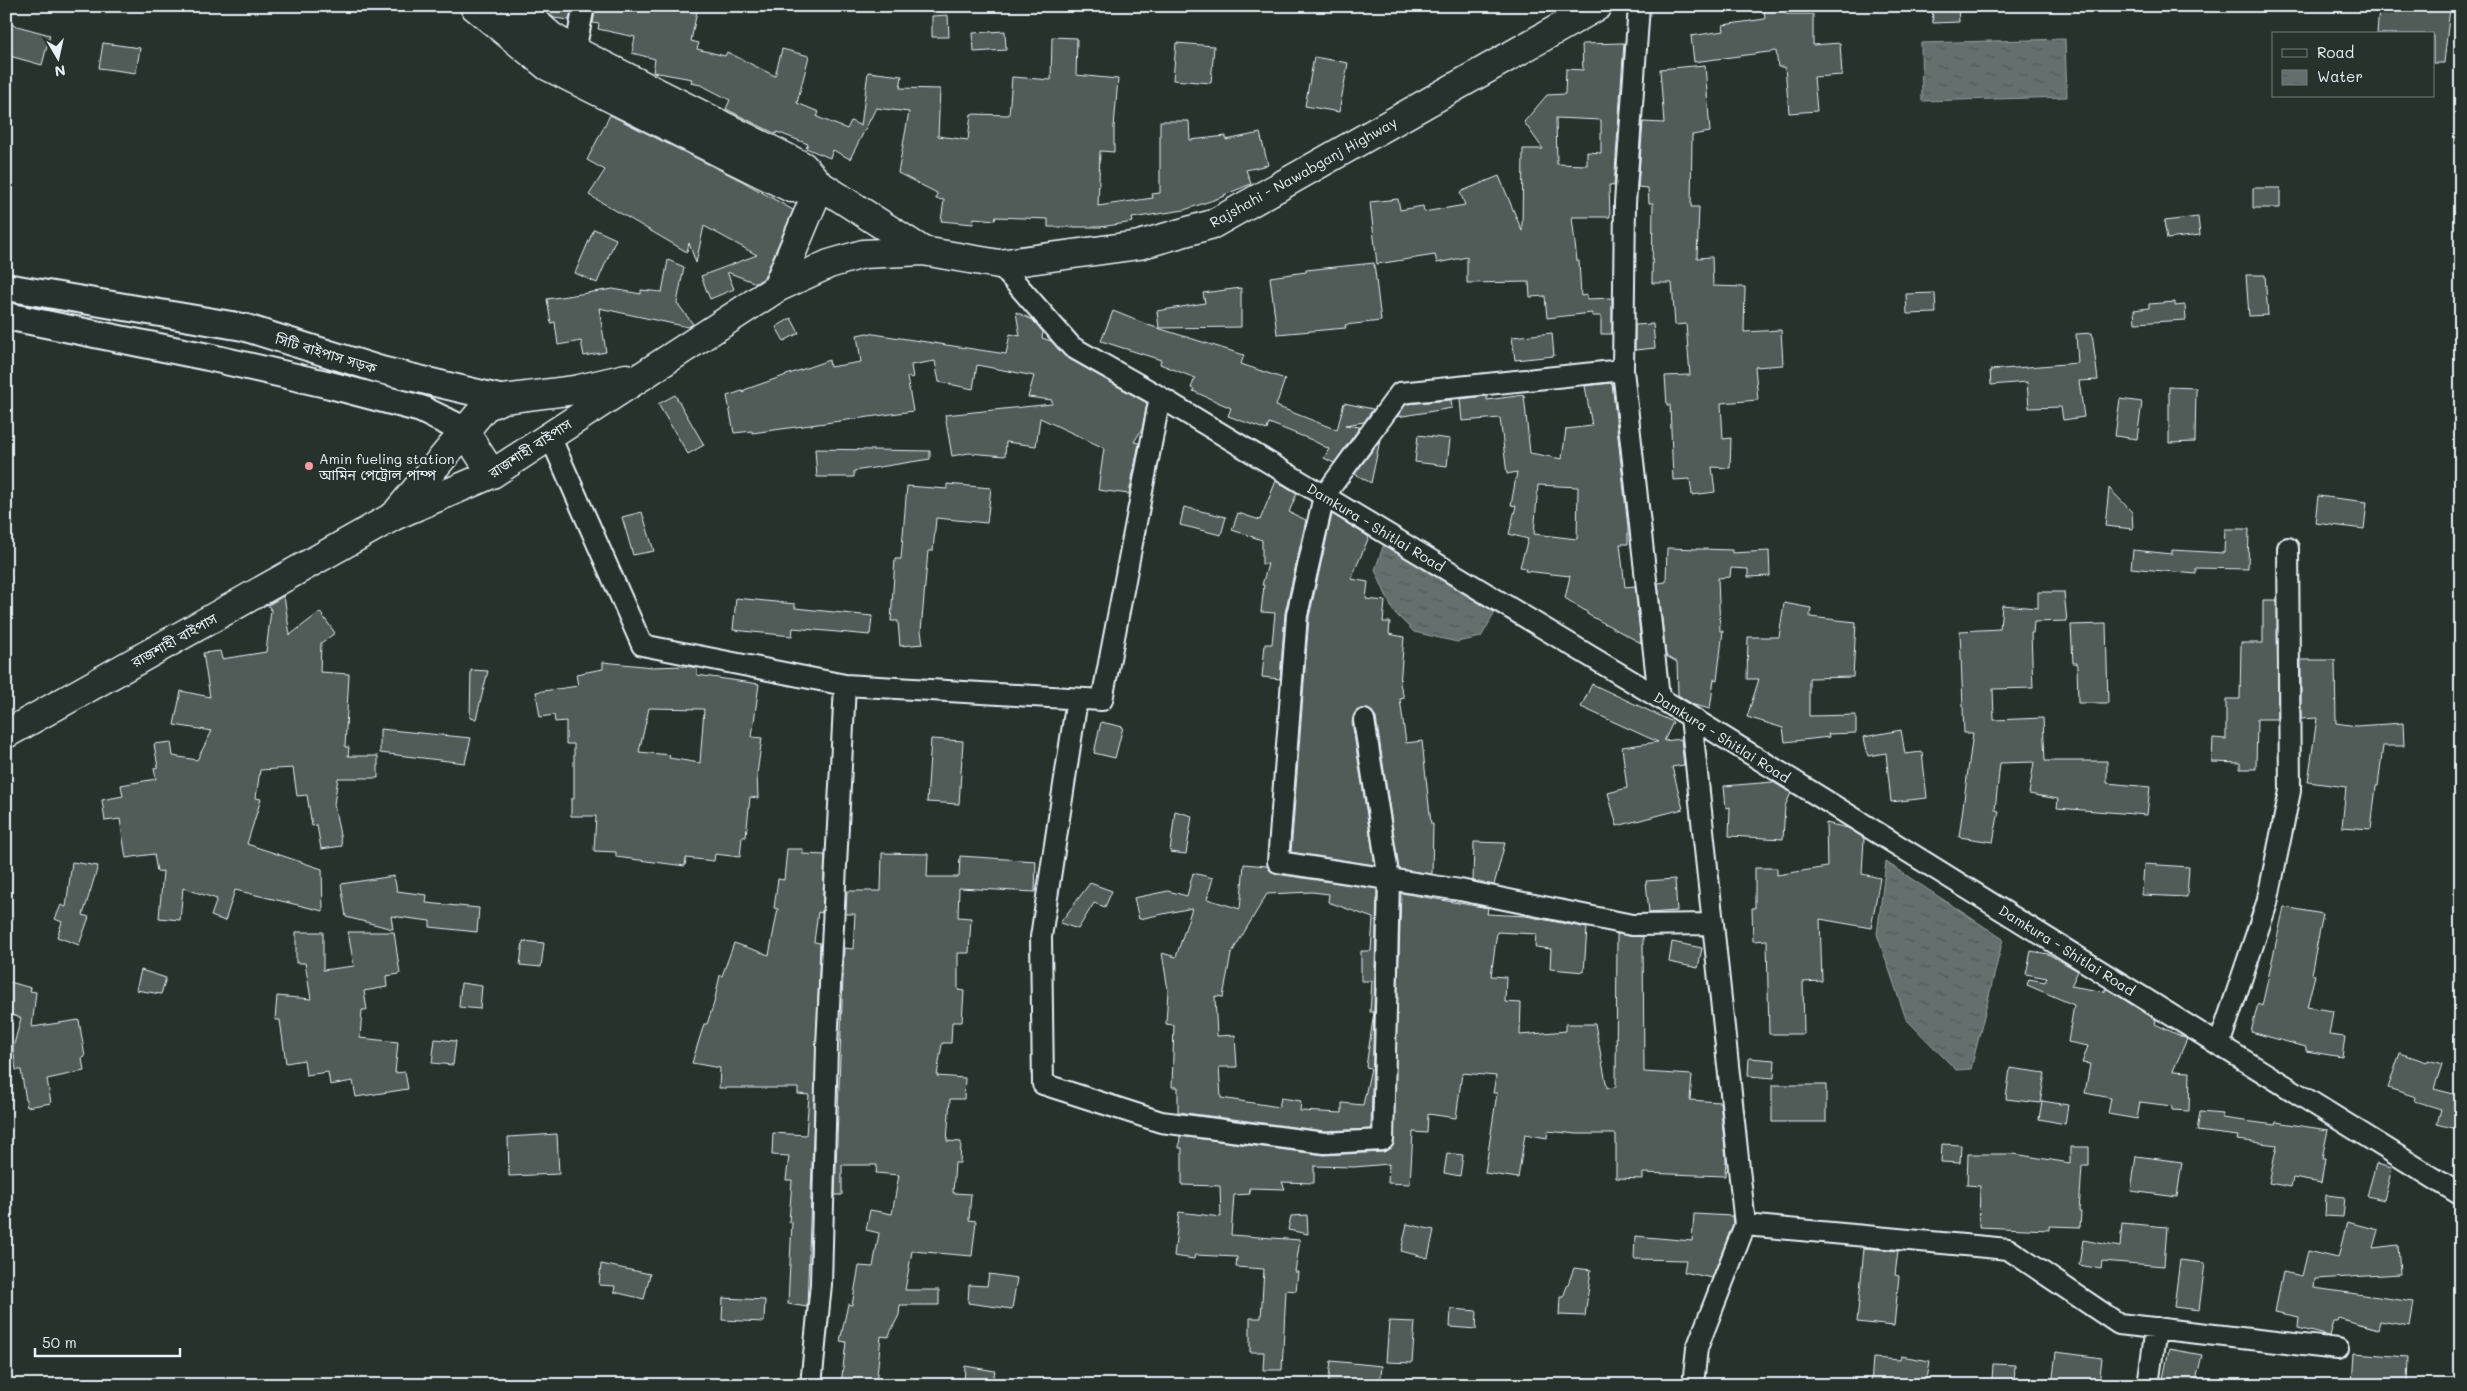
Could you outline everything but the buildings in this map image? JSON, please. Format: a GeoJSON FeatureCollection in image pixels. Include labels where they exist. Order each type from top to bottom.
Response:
{"type":"FeatureCollection","features":[{"type":"Feature","properties":{"kind":"highway"},"geometry":{"type":"LineString","coordinates":[[474,6],[547,66],[791,188],[820,185]]}},
{"type":"Feature","properties":{"kind":"highway"},"geometry":{"type":"LineString","coordinates":[[516,6],[552,37],[575,51],[803,166],[820,185],[923,251]]}},
{"type":"Feature","properties":{"kind":"highway","name":"Rajshahi - Nawabganj Highway"},"geometry":{"type":"LineString","coordinates":[[923,251],[999,264],[1139,245],[1214,224],[1598,6]]}},
{"type":"Feature","properties":{"kind":"highway"},"geometry":{"type":"LineString","coordinates":[[776,288],[820,185]]}},
{"type":"Feature","properties":{"kind":"highway","name":"রাজশাহী বাইপাস"},"geometry":{"type":"LineString","coordinates":[[6,734],[394,516],[492,474],[549,434],[776,288],[830,264],[863,254],[923,251]]}},
{"type":"Feature","properties":{"kind":"highway","name":"সিটি বাইপাস সড়ক"},"geometry":{"type":"LineString","coordinates":[[503,399],[574,390],[644,373]]}},
{"type":"Feature","properties":{"kind":"highway"},"geometry":{"type":"LineString","coordinates":[[394,516],[485,407],[503,399]]}},
{"type":"Feature","properties":{"kind":"highway"},"geometry":{"type":"LineString","coordinates":[[464,430],[492,474]]}},
{"type":"Feature","properties":{"kind":"main road","name":"সিটি বাইপাস সড়ক"},"geometry":{"type":"LineString","coordinates":[[6,287],[243,328],[381,370],[503,399]]}},
{"type":"Feature","properties":{"kind":"main road"},"geometry":{"type":"LineString","coordinates":[[6,316],[208,357],[330,385],[421,409],[464,430]]}},
{"type":"Feature","properties":{"kind":"street"},"geometry":{"type":"LineString","coordinates":[[575,51],[584,6]]}},
{"type":"Feature","properties":{"kind":"street"},"geometry":{"type":"LineString","coordinates":[[1639,6],[1625,203],[1623,370],[1659,698]]}},
{"type":"Feature","properties":{"kind":"street","name":"Damkura - Shitlai Road"},"geometry":{"type":"LineString","coordinates":[[999,264],[1072,347],[1160,397],[1691,717],[2461,1195]]}},
{"type":"Feature","properties":{"kind":"street"},"geometry":{"type":"LineString","coordinates":[[1623,370],[1400,393],[1324,496],[1297,615],[1278,862],[1460,890],[1632,926],[1713,924]]}},
{"type":"Feature","properties":{"kind":"street"},"geometry":{"type":"LineString","coordinates":[[549,434],[642,645],[845,685],[1102,700],[1160,397]]}},
{"type":"Feature","properties":{"kind":"street"},"geometry":{"type":"LineString","coordinates":[[2218,1045],[2267,903],[2290,791],[2288,548]]}},
{"type":"Feature","properties":{"kind":"street"},"geometry":{"type":"LineString","coordinates":[[810,1385],[821,1284],[827,1046],[845,685]]}},
{"type":"Feature","properties":{"kind":"street"},"geometry":{"type":"LineString","coordinates":[[1077,699],[1040,937],[1043,1084],[1161,1122],[1325,1143],[1383,1140],[1389,880],[1364,720]]}},
{"type":"Feature","properties":{"kind":"street"},"geometry":{"type":"LineString","coordinates":[[1691,717],[1745,1225],[1696,1348],[1693,1385]]}},
{"type":"Feature","properties":{"kind":"street"},"geometry":{"type":"LineString","coordinates":[[1745,1225],[2008,1249],[2118,1324],[2338,1349]]}},
{"type":"Feature","properties":{"kind":"street"},"geometry":{"type":"LineString","coordinates":[[2148,1385],[2156,1328]]}},
{"type":"Feature","properties":{"kind":"water"},"geometry":{"type":"Polygon","coordinates":[[[2065,39],[2067,97],[1922,101],[1921,43],[2065,39]]]}},
{"type":"Feature","properties":{"kind":"water"},"geometry":{"type":"Polygon","coordinates":[[[1385,541],[1497,609],[1481,637],[1457,642],[1414,632],[1393,611],[1375,570],[1385,541]]]}},
{"type":"Feature","properties":{"kind":"water"},"geometry":{"type":"Polygon","coordinates":[[[1886,862],[2003,939],[1971,1069],[1956,1070],[1906,1019],[1877,934],[1886,862]]]}},
{"type":"Feature","properties":{"kind":"place","name":"Amin fueling station আমিন পেট্রোল পাম্প"},"geometry":{"type":"Point","coordinates":[309,466]}}]}
